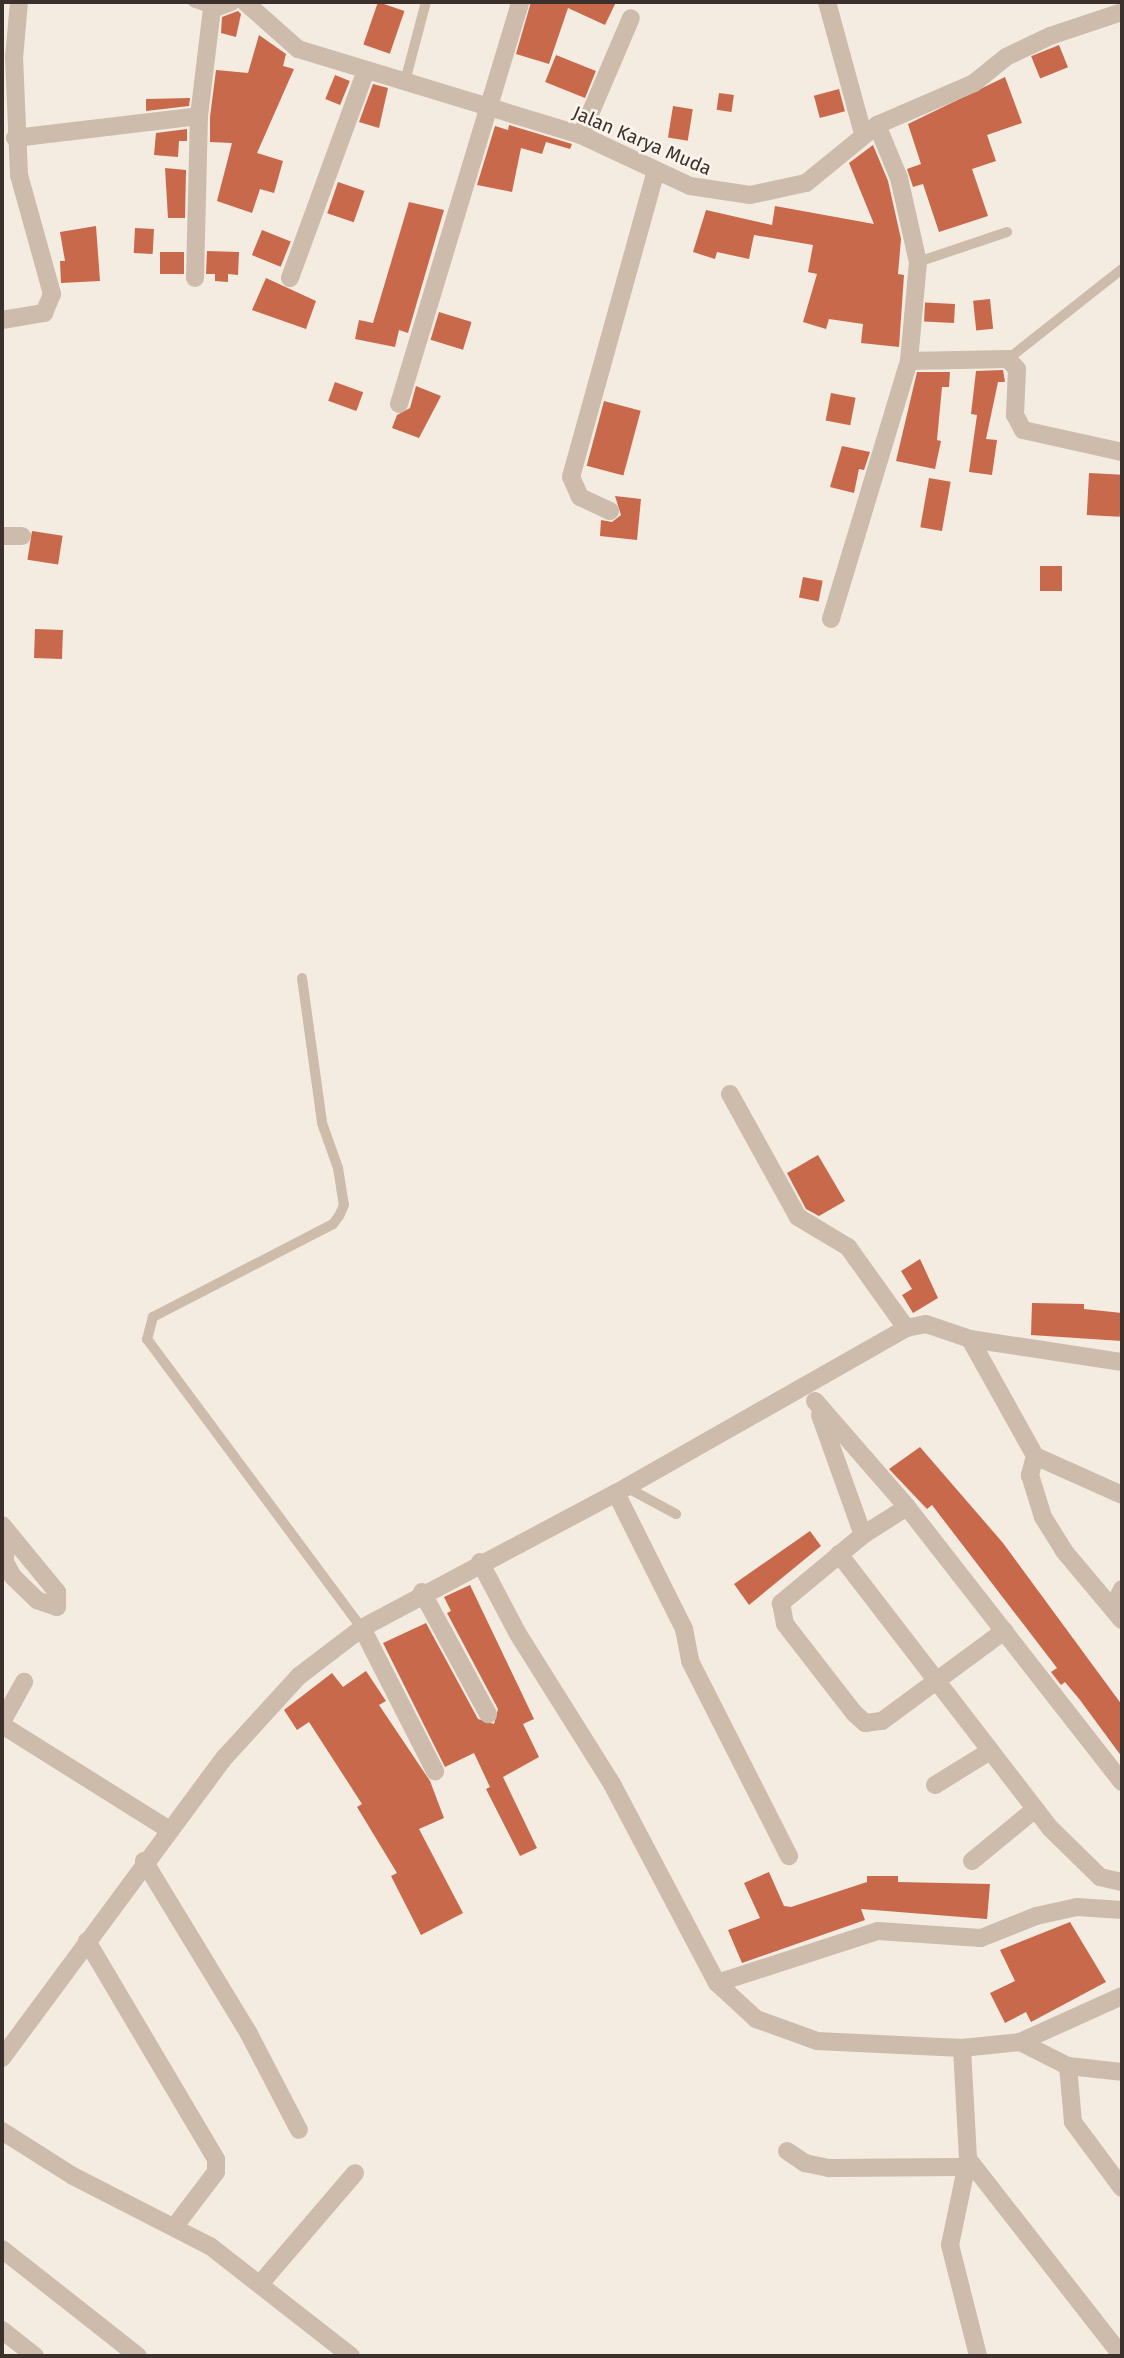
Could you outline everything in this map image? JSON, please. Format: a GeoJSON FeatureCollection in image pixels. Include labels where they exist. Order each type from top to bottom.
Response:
{"type":"FeatureCollection","features":[{"type":"Feature","properties":{"kind":"street"},"geometry":{"type":"LineString","coordinates":[[2,320],[44,313],[52,294],[19,175],[15,138],[14,58],[19,2]]}},
{"type":"Feature","properties":{"kind":"street"},"geometry":{"type":"LineString","coordinates":[[195,278],[199,116],[212,9],[231,2]]}},
{"type":"Feature","properties":{"kind":"street","name":"Jalan Karya Muda"},"geometry":{"type":"LineString","coordinates":[[245,2],[298,49],[404,85],[487,106],[581,135],[656,171],[716,193],[780,192],[822,172],[870,130],[974,83],[1006,57],[1050,36],[1122,12]]}},
{"type":"Feature","properties":{"kind":"street"},"geometry":{"type":"LineString","coordinates":[[399,404],[520,2]]}},
{"type":"Feature","properties":{"kind":"street"},"geometry":{"type":"LineString","coordinates":[[827,2],[870,130],[899,178],[918,262],[909,361],[831,620]]}},
{"type":"Feature","properties":{"kind":"street"},"geometry":{"type":"LineString","coordinates":[[581,135],[631,18]]}},
{"type":"Feature","properties":{"kind":"street"},"geometry":{"type":"LineString","coordinates":[[290,278],[365,73]]}},
{"type":"Feature","properties":{"kind":"street"},"geometry":{"type":"LineString","coordinates":[[15,138],[199,116]]}},
{"type":"Feature","properties":{"kind":"street"},"geometry":{"type":"LineString","coordinates":[[610,511],[580,497],[571,477],[656,171]]}},
{"type":"Feature","properties":{"kind":"street"},"geometry":{"type":"LineString","coordinates":[[909,361],[1008,359],[1017,369],[1015,415],[1023,430],[1122,452]]}},
{"type":"Feature","properties":{"kind":"street"},"geometry":{"type":"LineString","coordinates":[[2,536],[22,536]]}},
{"type":"Feature","properties":{"kind":"street"},"geometry":{"type":"LineString","coordinates":[[730,1094],[798,1217],[848,1247],[905,1328]]}},
{"type":"Feature","properties":{"kind":"street"},"geometry":{"type":"LineString","coordinates":[[2,2058],[168,1829],[272,1703],[362,1628],[422,1592],[810,1394],[905,1328],[926,1324],[970,1339],[1122,1362]]}},
{"type":"Feature","properties":{"kind":"street"},"geometry":{"type":"LineString","coordinates":[[970,1339],[1035,1456],[1122,1495]]}},
{"type":"Feature","properties":{"kind":"street"},"geometry":{"type":"LineString","coordinates":[[810,1394],[907,1507],[1122,1782]]}},
{"type":"Feature","properties":{"kind":"street"},"geometry":{"type":"LineString","coordinates":[[810,1394],[863,1535]]}},
{"type":"Feature","properties":{"kind":"street"},"geometry":{"type":"LineString","coordinates":[[1035,1456],[1030,1475],[1043,1517],[1064,1551],[1118,1613]]}},
{"type":"Feature","properties":{"kind":"street"},"geometry":{"type":"LineString","coordinates":[[621,1490],[684,1629],[690,1661],[789,1856]]}},
{"type":"Feature","properties":{"kind":"street"},"geometry":{"type":"LineString","coordinates":[[907,1507],[863,1535],[786,1595],[780,1614],[785,1624],[865,1723],[882,1721],[1004,1631]]}},
{"type":"Feature","properties":{"kind":"street"},"geometry":{"type":"LineString","coordinates":[[839,1554],[1035,1809],[1100,1878],[1122,1882]]}},
{"type":"Feature","properties":{"kind":"street"},"geometry":{"type":"LineString","coordinates":[[480,1562],[518,1634],[612,1784],[717,1983],[756,2019],[817,2041],[962,2048],[1020,2042],[1122,1996]]}},
{"type":"Feature","properties":{"kind":"street"},"geometry":{"type":"LineString","coordinates":[[1118,1613],[1122,1590]]}},
{"type":"Feature","properties":{"kind":"street"},"geometry":{"type":"LineString","coordinates":[[422,1592],[488,1714]]}},
{"type":"Feature","properties":{"kind":"street"},"geometry":{"type":"LineString","coordinates":[[362,1628],[435,1771]]}},
{"type":"Feature","properties":{"kind":"street"},"geometry":{"type":"LineString","coordinates":[[24,1682],[2,1724],[168,1829]]}},
{"type":"Feature","properties":{"kind":"street"},"geometry":{"type":"LineString","coordinates":[[935,1785],[990,1751]]}},
{"type":"Feature","properties":{"kind":"street"},"geometry":{"type":"LineString","coordinates":[[972,1861],[1035,1809]]}},
{"type":"Feature","properties":{"kind":"street"},"geometry":{"type":"LineString","coordinates":[[144,1861],[249,2034],[299,2130]]}},
{"type":"Feature","properties":{"kind":"street"},"geometry":{"type":"LineString","coordinates":[[717,1983],[878,1931],[981,1938],[1036,1916],[1077,1907],[1122,1910]]}},
{"type":"Feature","properties":{"kind":"street"},"geometry":{"type":"LineString","coordinates":[[87,1941],[216,2159],[216,2172],[175,2226]]}},
{"type":"Feature","properties":{"kind":"street"},"geometry":{"type":"LineString","coordinates":[[1020,2042],[1068,2066],[1122,2072]]}},
{"type":"Feature","properties":{"kind":"street"},"geometry":{"type":"LineString","coordinates":[[962,2048],[965,2163],[950,2245],[978,2356]]}},
{"type":"Feature","properties":{"kind":"street"},"geometry":{"type":"LineString","coordinates":[[1068,2066],[1073,2122],[1122,2188]]}},
{"type":"Feature","properties":{"kind":"street"},"geometry":{"type":"LineString","coordinates":[[2,2131],[73,2176],[175,2226],[260,2284],[351,2356]]}},
{"type":"Feature","properties":{"kind":"street"},"geometry":{"type":"LineString","coordinates":[[787,2151],[804,2163],[829,2168],[965,2163]]}},
{"type":"Feature","properties":{"kind":"street"},"geometry":{"type":"LineString","coordinates":[[965,2163],[1122,2356]]}},
{"type":"Feature","properties":{"kind":"street"},"geometry":{"type":"LineString","coordinates":[[260,2284],[355,2173]]}},
{"type":"Feature","properties":{"kind":"street"},"geometry":{"type":"LineString","coordinates":[[2,2249],[138,2356]]}},
{"type":"Feature","properties":{"kind":"street"},"geometry":{"type":"LineString","coordinates":[[2,2330],[35,2356]]}},
{"type":"Feature","properties":{"kind":"lane"},"geometry":{"type":"LineString","coordinates":[[193,2],[212,9]]}},
{"type":"Feature","properties":{"kind":"lane"},"geometry":{"type":"LineString","coordinates":[[404,85],[426,2]]}},
{"type":"Feature","properties":{"kind":"lane"},"geometry":{"type":"LineString","coordinates":[[918,262],[1007,232]]}},
{"type":"Feature","properties":{"kind":"lane"},"geometry":{"type":"LineString","coordinates":[[1008,359],[1122,270]]}},
{"type":"Feature","properties":{"kind":"lane"},"geometry":{"type":"LineString","coordinates":[[302,978],[322,1123],[338,1168],[344,1205],[333,1224],[153,1317],[147,1339],[362,1628]]}},
{"type":"Feature","properties":{"kind":"lane"},"geometry":{"type":"LineString","coordinates":[[621,1490],[676,1514]]}},
{"type":"Feature","properties":{"kind":"building"},"geometry":{"type":"Polygon","coordinates":[[[378,2],[404,11],[390,54],[363,45],[378,2]]]}},
{"type":"Feature","properties":{"kind":"building"},"geometry":{"type":"Polygon","coordinates":[[[531,2],[616,2],[605,25],[568,8],[549,64],[516,54],[531,2]]]}},
{"type":"Feature","properties":{"kind":"building"},"geometry":{"type":"Polygon","coordinates":[[[238,11],[241,14],[236,37],[221,33],[222,17],[238,11]]]}},
{"type":"Feature","properties":{"kind":"building"},"geometry":{"type":"Polygon","coordinates":[[[259,35],[286,54],[283,66],[294,69],[257,153],[283,161],[274,193],[260,189],[252,213],[217,201],[232,143],[210,142],[210,117],[216,70],[248,73],[259,35]]]}},
{"type":"Feature","properties":{"kind":"building"},"geometry":{"type":"Polygon","coordinates":[[[1059,45],[1068,67],[1040,78],[1031,56],[1059,45]]]}},
{"type":"Feature","properties":{"kind":"building"},"geometry":{"type":"Polygon","coordinates":[[[556,55],[596,71],[585,98],[545,82],[556,55]]]}},
{"type":"Feature","properties":{"kind":"building"},"geometry":{"type":"Polygon","coordinates":[[[335,75],[350,81],[340,105],[325,99],[335,75]]]}},
{"type":"Feature","properties":{"kind":"building"},"geometry":{"type":"Polygon","coordinates":[[[1005,77],[1022,123],[987,135],[996,161],[972,169],[988,216],[939,232],[923,184],[913,187],[907,169],[921,164],[908,124],[1005,77]]]}},
{"type":"Feature","properties":{"kind":"building"},"geometry":{"type":"Polygon","coordinates":[[[373,84],[388,88],[379,128],[359,122],[373,84]]]}},
{"type":"Feature","properties":{"kind":"building"},"geometry":{"type":"Polygon","coordinates":[[[839,89],[845,111],[820,118],[814,96],[839,89]]]}},
{"type":"Feature","properties":{"kind":"building"},"geometry":{"type":"Polygon","coordinates":[[[719,93],[734,95],[731,112],[717,110],[719,93]]]}},
{"type":"Feature","properties":{"kind":"building"},"geometry":{"type":"Polygon","coordinates":[[[190,98],[189,106],[146,111],[146,99],[190,98]]]}},
{"type":"Feature","properties":{"kind":"building"},"geometry":{"type":"Polygon","coordinates":[[[673,106],[693,109],[688,141],[668,138],[673,106]]]}},
{"type":"Feature","properties":{"kind":"building"},"geometry":{"type":"Polygon","coordinates":[[[509,125],[572,144],[570,149],[546,142],[542,154],[521,148],[512,192],[477,185],[495,126],[508,130],[509,125]]]}},
{"type":"Feature","properties":{"kind":"building"},"geometry":{"type":"Polygon","coordinates":[[[187,129],[187,141],[179,141],[178,157],[154,155],[156,133],[187,129]]]}},
{"type":"Feature","properties":{"kind":"building"},"geometry":{"type":"Polygon","coordinates":[[[873,145],[888,181],[901,239],[898,274],[904,275],[899,347],[861,343],[863,324],[829,319],[826,329],[803,322],[817,274],[808,272],[813,245],[754,235],[749,259],[717,252],[715,259],[693,252],[706,210],[772,225],[775,206],[874,224],[849,163],[873,145]]]}},
{"type":"Feature","properties":{"kind":"building"},"geometry":{"type":"Polygon","coordinates":[[[165,168],[186,170],[185,218],[168,218],[165,168]]]}},
{"type":"Feature","properties":{"kind":"building"},"geometry":{"type":"Polygon","coordinates":[[[338,182],[364,191],[354,222],[327,213],[338,182]]]}},
{"type":"Feature","properties":{"kind":"building"},"geometry":{"type":"Polygon","coordinates":[[[409,202],[444,210],[408,333],[399,330],[395,347],[355,339],[359,320],[373,323],[409,202]]]}},
{"type":"Feature","properties":{"kind":"building"},"geometry":{"type":"Polygon","coordinates":[[[96,226],[100,281],[61,283],[60,261],[65,261],[60,232],[96,226]]]}},
{"type":"Feature","properties":{"kind":"building"},"geometry":{"type":"Polygon","coordinates":[[[135,228],[154,229],[153,254],[134,253],[135,228]]]}},
{"type":"Feature","properties":{"kind":"building"},"geometry":{"type":"Polygon","coordinates":[[[262,230],[291,242],[281,267],[252,255],[262,230]]]}},
{"type":"Feature","properties":{"kind":"building"},"geometry":{"type":"Polygon","coordinates":[[[207,251],[239,252],[238,275],[228,274],[228,282],[215,281],[215,274],[206,274],[207,251]]]}},
{"type":"Feature","properties":{"kind":"building"},"geometry":{"type":"Polygon","coordinates":[[[160,252],[184,252],[184,274],[160,274],[160,252]]]}},
{"type":"Feature","properties":{"kind":"building"},"geometry":{"type":"Polygon","coordinates":[[[266,278],[316,301],[306,329],[252,310],[266,278]]]}},
{"type":"Feature","properties":{"kind":"building"},"geometry":{"type":"Polygon","coordinates":[[[990,299],[993,329],[976,331],[973,301],[990,299]]]}},
{"type":"Feature","properties":{"kind":"building"},"geometry":{"type":"Polygon","coordinates":[[[925,302],[955,304],[954,323],[924,321],[925,302]]]}},
{"type":"Feature","properties":{"kind":"building"},"geometry":{"type":"Polygon","coordinates":[[[439,312],[472,322],[463,350],[431,340],[439,312]]]}},
{"type":"Feature","properties":{"kind":"building"},"geometry":{"type":"Polygon","coordinates":[[[1003,370],[1005,382],[998,382],[986,439],[997,440],[992,475],[969,472],[977,415],[971,414],[976,371],[1003,370]]]}},
{"type":"Feature","properties":{"kind":"building"},"geometry":{"type":"Polygon","coordinates":[[[917,372],[950,372],[949,387],[942,387],[937,440],[941,441],[935,469],[896,461],[917,372]]]}},
{"type":"Feature","properties":{"kind":"building"},"geometry":{"type":"Polygon","coordinates":[[[335,382],[363,392],[356,411],[328,401],[335,382]]]}},
{"type":"Feature","properties":{"kind":"building"},"geometry":{"type":"Polygon","coordinates":[[[416,386],[441,396],[419,438],[392,428],[397,415],[410,408],[416,386]]]}},
{"type":"Feature","properties":{"kind":"building"},"geometry":{"type":"Polygon","coordinates":[[[831,393],[856,398],[850,425],[826,420],[831,393]]]}},
{"type":"Feature","properties":{"kind":"building"},"geometry":{"type":"Polygon","coordinates":[[[604,401],[641,411],[623,476],[587,466],[604,401]]]}},
{"type":"Feature","properties":{"kind":"building"},"geometry":{"type":"Polygon","coordinates":[[[842,446],[870,452],[864,470],[859,469],[854,493],[830,487],[842,446]]]}},
{"type":"Feature","properties":{"kind":"building"},"geometry":{"type":"Polygon","coordinates":[[[1089,473],[1122,475],[1120,517],[1087,515],[1089,473]]]}},
{"type":"Feature","properties":{"kind":"building"},"geometry":{"type":"Polygon","coordinates":[[[929,478],[951,482],[942,531],[920,527],[929,478]]]}},
{"type":"Feature","properties":{"kind":"building"},"geometry":{"type":"Polygon","coordinates":[[[615,496],[641,499],[637,540],[600,536],[601,520],[612,522],[621,515],[615,496]]]}},
{"type":"Feature","properties":{"kind":"building"},"geometry":{"type":"Polygon","coordinates":[[[32,531],[63,536],[58,564],[27,560],[32,531]]]}},
{"type":"Feature","properties":{"kind":"building"},"geometry":{"type":"Polygon","coordinates":[[[1040,566],[1062,566],[1062,591],[1040,591],[1040,566]]]}},
{"type":"Feature","properties":{"kind":"building"},"geometry":{"type":"Polygon","coordinates":[[[803,577],[823,581],[819,601],[799,598],[803,577]]]}},
{"type":"Feature","properties":{"kind":"building"},"geometry":{"type":"Polygon","coordinates":[[[35,629],[63,630],[62,659],[34,658],[35,629]]]}},
{"type":"Feature","properties":{"kind":"building"},"geometry":{"type":"Polygon","coordinates":[[[818,1155],[845,1201],[819,1216],[806,1209],[787,1173],[818,1155]]]}},
{"type":"Feature","properties":{"kind":"building"},"geometry":{"type":"Polygon","coordinates":[[[920,1259],[938,1298],[913,1313],[902,1295],[912,1289],[901,1271],[920,1259]]]}},
{"type":"Feature","properties":{"kind":"building"},"geometry":{"type":"Polygon","coordinates":[[[1032,1303],[1084,1304],[1084,1309],[1122,1313],[1122,1341],[1031,1335],[1032,1303]]]}},
{"type":"Feature","properties":{"kind":"building"},"geometry":{"type":"Polygon","coordinates":[[[920,1447],[1003,1543],[1122,1705],[1122,1757],[1065,1682],[1061,1685],[1051,1672],[1057,1668],[932,1505],[927,1509],[889,1469],[920,1447]]]}},
{"type":"Feature","properties":{"kind":"building"},"geometry":{"type":"Polygon","coordinates":[[[810,1531],[821,1546],[749,1605],[734,1584],[810,1531]]]}},
{"type":"Feature","properties":{"kind":"building"},"geometry":{"type":"Polygon","coordinates":[[[470,1585],[534,1719],[523,1724],[539,1757],[503,1777],[537,1848],[520,1856],[486,1789],[490,1787],[474,1753],[445,1767],[383,1643],[426,1623],[478,1719],[494,1724],[498,1709],[447,1613],[451,1611],[444,1597],[470,1585]]]}},
{"type":"Feature","properties":{"kind":"building"},"geometry":{"type":"Polygon","coordinates":[[[366,1671],[386,1701],[379,1705],[430,1781],[444,1818],[419,1829],[463,1913],[421,1935],[391,1876],[397,1873],[357,1807],[362,1804],[309,1722],[297,1730],[284,1710],[332,1673],[343,1687],[366,1671]]]}},
{"type":"Feature","properties":{"kind":"building"},"geometry":{"type":"Polygon","coordinates":[[[769,1872],[784,1906],[791,1907],[867,1882],[867,1876],[898,1876],[898,1882],[990,1884],[987,1919],[861,1909],[865,1920],[742,1963],[728,1930],[760,1918],[744,1883],[769,1872]]]}},
{"type":"Feature","properties":{"kind":"building"},"geometry":{"type":"Polygon","coordinates":[[[1070,1922],[1106,1982],[1031,2022],[1026,2012],[1005,2023],[990,1993],[1015,1981],[1000,1950],[1070,1922]]]}}]}
